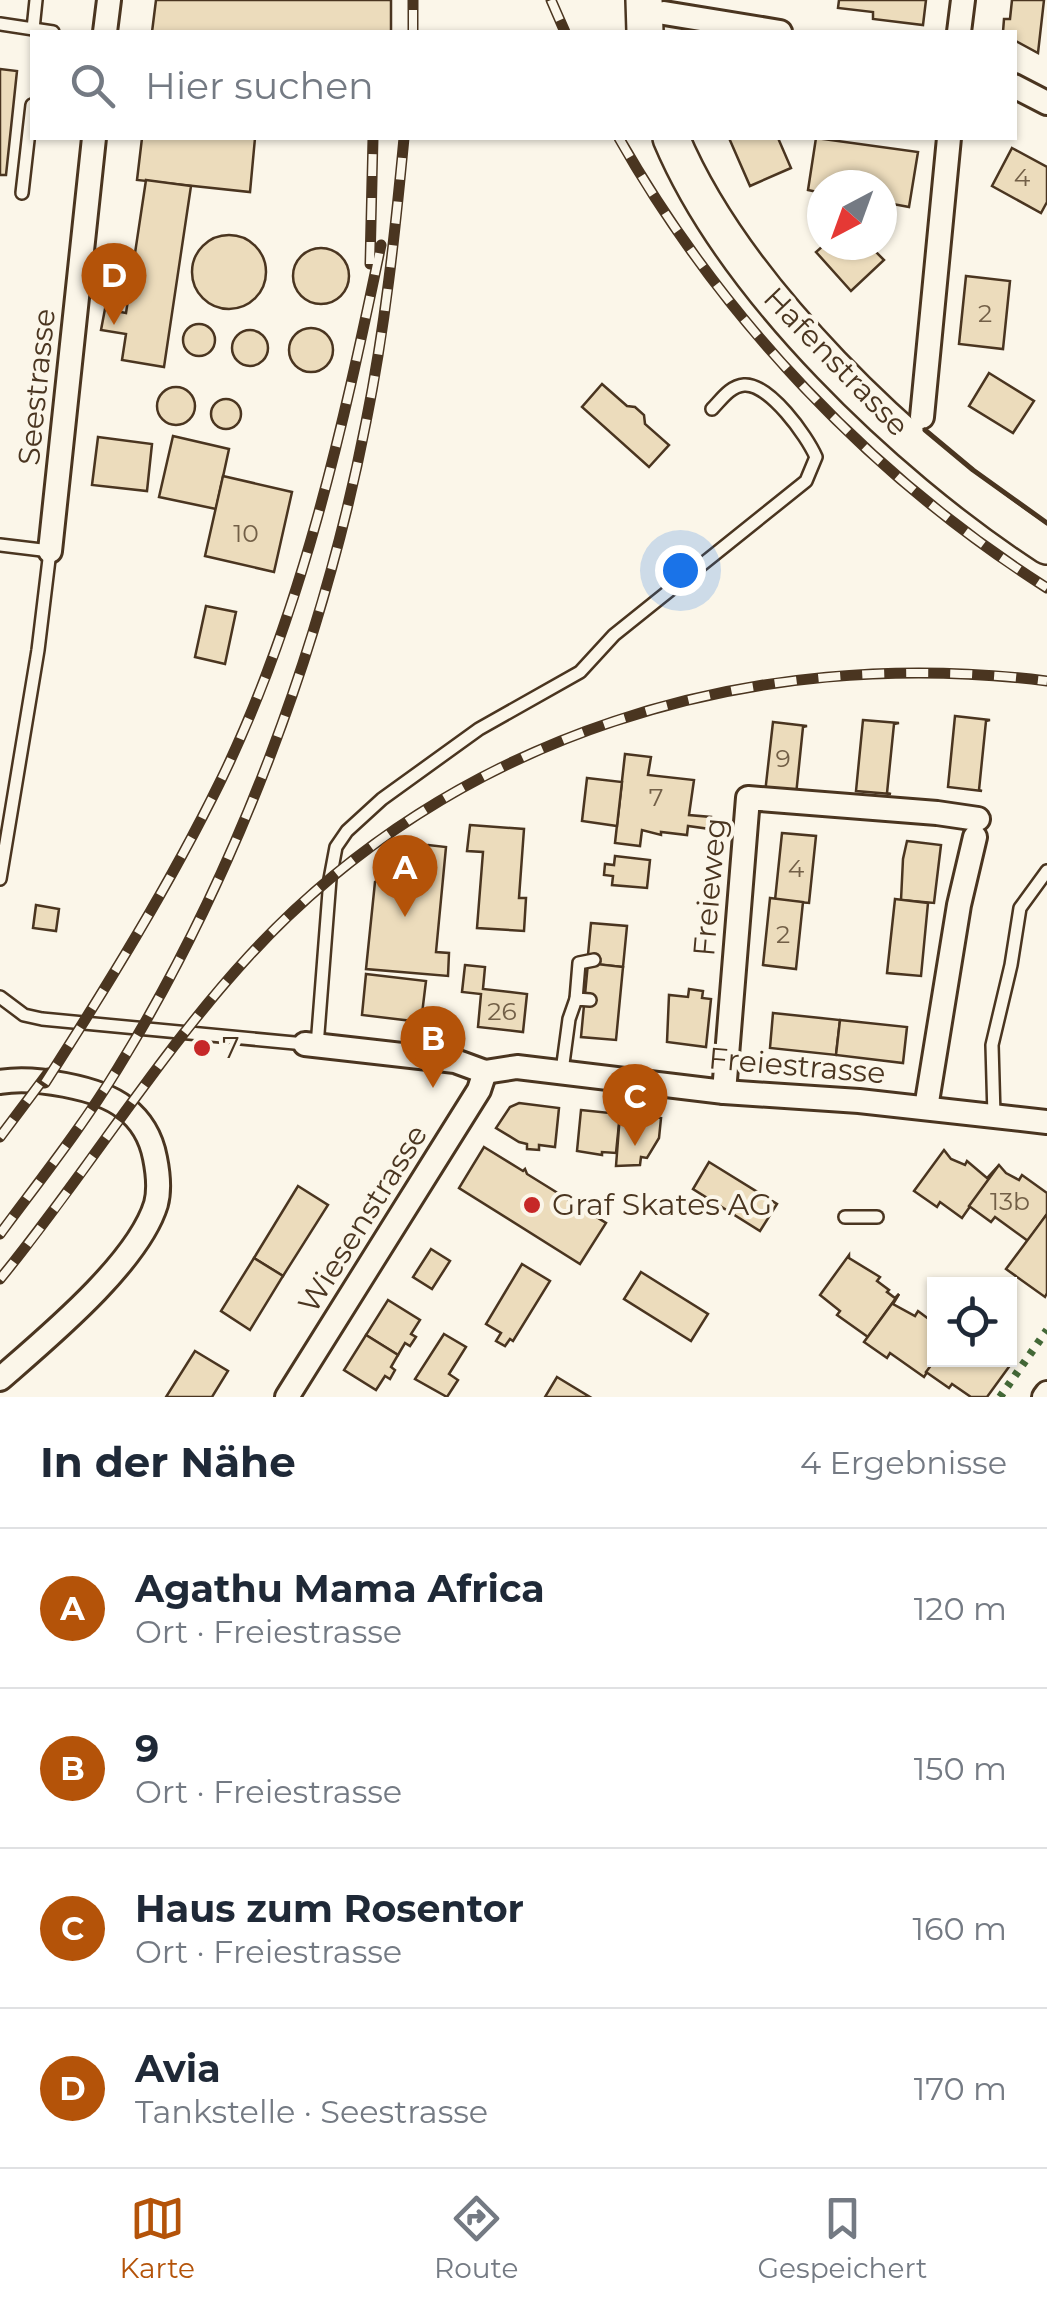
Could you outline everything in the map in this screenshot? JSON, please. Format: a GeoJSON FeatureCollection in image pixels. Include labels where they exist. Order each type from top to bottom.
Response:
{"type":"FeatureCollection","features":[{"type":"Feature","properties":{"kind":"main road","name":"Hafenstrasse"},"geometry":{"type":"LineString","coordinates":[[672,140],[714,220],[759,281],[834,366],[931,459],[1004,518],[1047,546]]}},
{"type":"Feature","properties":{"kind":"street"},"geometry":{"type":"LineString","coordinates":[[105,30],[109,0]]}},
{"type":"Feature","properties":{"kind":"street"},"geometry":{"type":"LineString","coordinates":[[960,30],[962,0]]}},
{"type":"Feature","properties":{"kind":"street"},"geometry":{"type":"LineString","coordinates":[[651,15],[765,30]]}},
{"type":"Feature","properties":{"kind":"street"},"geometry":{"type":"LineString","coordinates":[[1017,88],[1047,104]]}},
{"type":"Feature","properties":{"kind":"street","name":"Seestrasse"},"geometry":{"type":"LineString","coordinates":[[50,551],[94,140]]}},
{"type":"Feature","properties":{"kind":"street"},"geometry":{"type":"LineString","coordinates":[[922,417],[949,140]]}},
{"type":"Feature","properties":{"kind":"street","name":"Freieweg"},"geometry":{"type":"LineString","coordinates":[[724,1092],[748,798],[937,813],[977,828],[959,905],[926,1108]]}},
{"type":"Feature","properties":{"kind":"street","name":"Freiestrasse"},"geometry":{"type":"LineString","coordinates":[[311,1045],[455,1061],[485,1072],[516,1067],[724,1092],[1047,1122]]}},
{"type":"Feature","properties":{"kind":"street","name":"Wiesenstrasse"},"geometry":{"type":"LineString","coordinates":[[287,1397],[479,1090],[485,1072]]}},
{"type":"Feature","properties":{"kind":"street"},"geometry":{"type":"LineString","coordinates":[[0,1082],[64,1086],[101,1094],[119,1103],[141,1122],[152,1143],[159,1186],[148,1223],[129,1252],[52,1333],[0,1379]]}},
{"type":"Feature","properties":{"kind":"lane"},"geometry":{"type":"LineString","coordinates":[[36,0],[42,30]]}},
{"type":"Feature","properties":{"kind":"lane"},"geometry":{"type":"LineString","coordinates":[[0,24],[36,30]]}},
{"type":"Feature","properties":{"kind":"lane"},"geometry":{"type":"LineString","coordinates":[[22,193],[30,123]]}},
{"type":"Feature","properties":{"kind":"lane"},"geometry":{"type":"LineString","coordinates":[[0,997],[24,1015],[42,1019],[311,1045],[330,879],[336,847],[347,831],[396,788],[479,728],[580,672],[614,635],[806,481],[816,457],[808,438],[764,391],[743,385],[731,389],[712,409]]}},
{"type":"Feature","properties":{"kind":"lane"},"geometry":{"type":"LineString","coordinates":[[0,545],[50,551]]}},
{"type":"Feature","properties":{"kind":"lane","name":"Seestrasse"},"geometry":{"type":"LineString","coordinates":[[0,879],[38,650],[50,551]]}},
{"type":"Feature","properties":{"kind":"lane"},"geometry":{"type":"LineString","coordinates":[[994,1116],[992,1045],[1020,908],[1047,871]]}},
{"type":"Feature","properties":{"kind":"lane"},"geometry":{"type":"LineString","coordinates":[[562,1072],[580,963],[594,960]]}},
{"type":"Feature","properties":{"kind":"lane"},"geometry":{"type":"LineString","coordinates":[[576,1000],[590,1000]]}},
{"type":"Feature","properties":{"kind":"lane"},"geometry":{"type":"LineString","coordinates":[[844,1217],[877,1217]]}},
{"type":"Feature","properties":{"kind":"building"},"geometry":{"type":"Polygon","coordinates":[[[156,0],[391,0],[391,30],[152,30],[156,0]]]}},
{"type":"Feature","properties":{"kind":"building"},"geometry":{"type":"Polygon","coordinates":[[[839,0],[926,0],[923,25],[873,19],[873,12],[838,8],[839,0]]]}},
{"type":"Feature","properties":{"kind":"building"},"geometry":{"type":"Polygon","coordinates":[[[1012,0],[1044,0],[1038,53],[1017,42],[1017,30],[1003,30],[1004,19],[1010,19],[1012,0]]]}},
{"type":"Feature","properties":{"kind":"building"},"geometry":{"type":"Polygon","coordinates":[[[0,69],[17,71],[6,175],[0,175],[0,69]]]}},
{"type":"Feature","properties":{"kind":"building"},"geometry":{"type":"Polygon","coordinates":[[[142,140],[255,140],[250,192],[137,180],[142,140]]]}},
{"type":"Feature","properties":{"kind":"building"},"geometry":{"type":"Polygon","coordinates":[[[730,140],[779,140],[791,168],[750,186],[730,140]]]}},
{"type":"Feature","properties":{"kind":"building"},"geometry":{"type":"Polygon","coordinates":[[[816,140],[918,152],[909,207],[897,205],[897,170],[811,170],[816,140]]]}},
{"type":"Feature","properties":{"kind":"building"},"geometry":{"type":"Polygon","coordinates":[[[1012,148],[1047,167],[1047,202],[1041,213],[992,186],[1012,148]]]}},
{"type":"Feature","properties":{"kind":"building"},"geometry":{"type":"Polygon","coordinates":[[[146,180],[191,186],[164,367],[122,360],[126,334],[101,330],[105,309],[126,313],[146,180]]]}},
{"type":"Feature","properties":{"kind":"building"},"geometry":{"type":"Polygon","coordinates":[[[229,235],[255,246],[266,272],[255,298],[229,309],[203,298],[192,272],[203,246],[229,235]]]}},
{"type":"Feature","properties":{"kind":"building"},"geometry":{"type":"Polygon","coordinates":[[[321,248],[341,256],[349,276],[341,296],[321,304],[301,296],[293,276],[301,256],[321,248]]]}},
{"type":"Feature","properties":{"kind":"building"},"geometry":{"type":"Polygon","coordinates":[[[823,260],[884,260],[851,291],[823,260]]]}},
{"type":"Feature","properties":{"kind":"building"},"geometry":{"type":"Polygon","coordinates":[[[966,276],[1010,281],[1003,349],[959,344],[966,276]]]}},
{"type":"Feature","properties":{"kind":"building"},"geometry":{"type":"Polygon","coordinates":[[[199,324],[211,328],[215,340],[211,352],[199,356],[187,352],[183,340],[187,328],[199,324]]]}},
{"type":"Feature","properties":{"kind":"building"},"geometry":{"type":"Polygon","coordinates":[[[311,328],[327,334],[333,350],[327,366],[311,372],[295,366],[289,350],[295,334],[311,328]]]}},
{"type":"Feature","properties":{"kind":"building"},"geometry":{"type":"Polygon","coordinates":[[[250,330],[263,335],[268,348],[263,361],[250,366],[237,361],[232,348],[237,335],[250,330]]]}},
{"type":"Feature","properties":{"kind":"building"},"geometry":{"type":"Polygon","coordinates":[[[989,373],[1034,401],[1013,433],[969,406],[989,373]]]}},
{"type":"Feature","properties":{"kind":"building"},"geometry":{"type":"Polygon","coordinates":[[[602,384],[644,415],[645,424],[669,445],[649,467],[582,407],[602,384]]]}},
{"type":"Feature","properties":{"kind":"building"},"geometry":{"type":"Polygon","coordinates":[[[176,387],[189,393],[195,406],[189,419],[176,425],[163,419],[157,406],[163,393],[176,387]]]}},
{"type":"Feature","properties":{"kind":"building"},"geometry":{"type":"Polygon","coordinates":[[[226,399],[237,403],[241,414],[237,425],[226,429],[215,425],[211,414],[215,403],[226,399]]]}},
{"type":"Feature","properties":{"kind":"building"},"geometry":{"type":"Polygon","coordinates":[[[173,436],[229,449],[216,509],[159,497],[173,436]]]}},
{"type":"Feature","properties":{"kind":"building"},"geometry":{"type":"Polygon","coordinates":[[[98,437],[152,444],[147,491],[92,485],[98,437]]]}},
{"type":"Feature","properties":{"kind":"building"},"geometry":{"type":"Polygon","coordinates":[[[223,476],[292,492],[274,572],[205,556],[223,476]]]}},
{"type":"Feature","properties":{"kind":"building"},"geometry":{"type":"Polygon","coordinates":[[[206,606],[236,612],[225,664],[195,657],[206,606]]]}},
{"type":"Feature","properties":{"kind":"building"},"geometry":{"type":"Polygon","coordinates":[[[955,716],[990,720],[986,721],[979,790],[982,791],[948,787],[955,716]]]}},
{"type":"Feature","properties":{"kind":"building"},"geometry":{"type":"Polygon","coordinates":[[[863,720],[899,723],[894,724],[887,793],[891,794],[856,791],[863,720]]]}},
{"type":"Feature","properties":{"kind":"building"},"geometry":{"type":"Polygon","coordinates":[[[773,722],[807,726],[803,727],[796,795],[765,793],[773,722]]]}},
{"type":"Feature","properties":{"kind":"building"},"geometry":{"type":"Polygon","coordinates":[[[625,754],[651,757],[648,775],[694,780],[689,815],[711,817],[710,829],[688,826],[687,835],[642,830],[640,846],[615,843],[625,754]]]}},
{"type":"Feature","properties":{"kind":"building"},"geometry":{"type":"Polygon","coordinates":[[[587,778],[622,782],[617,826],[582,821],[587,778]]]}},
{"type":"Feature","properties":{"kind":"building"},"geometry":{"type":"Polygon","coordinates":[[[470,825],[524,829],[519,898],[526,898],[524,931],[477,928],[483,852],[467,851],[470,825]]]}},
{"type":"Feature","properties":{"kind":"building"},"geometry":{"type":"Polygon","coordinates":[[[782,833],[816,836],[809,903],[775,900],[782,833]]]}},
{"type":"Feature","properties":{"kind":"building"},"geometry":{"type":"Polygon","coordinates":[[[907,841],[941,845],[934,903],[901,900],[907,841]]]}},
{"type":"Feature","properties":{"kind":"building"},"geometry":{"type":"Polygon","coordinates":[[[428,845],[446,847],[436,952],[449,953],[448,976],[366,969],[375,882],[428,845]]]}},
{"type":"Feature","properties":{"kind":"building"},"geometry":{"type":"Polygon","coordinates":[[[615,856],[650,860],[647,888],[612,885],[613,876],[604,875],[605,864],[614,865],[615,856]]]}},
{"type":"Feature","properties":{"kind":"building"},"geometry":{"type":"Polygon","coordinates":[[[770,898],[803,902],[796,969],[763,965],[770,898]]]}},
{"type":"Feature","properties":{"kind":"building"},"geometry":{"type":"Polygon","coordinates":[[[895,899],[928,903],[921,976],[887,973],[895,899]]]}},
{"type":"Feature","properties":{"kind":"building"},"geometry":{"type":"Polygon","coordinates":[[[36,905],[59,909],[56,931],[33,928],[36,905]]]}},
{"type":"Feature","properties":{"kind":"building"},"geometry":{"type":"Polygon","coordinates":[[[591,923],[627,926],[623,967],[593,964],[588,955],[591,923]]]}},
{"type":"Feature","properties":{"kind":"building"},"geometry":{"type":"Polygon","coordinates":[[[588,963],[623,967],[616,1040],[581,1037],[588,963]]]}},
{"type":"Feature","properties":{"kind":"building"},"geometry":{"type":"Polygon","coordinates":[[[465,965],[485,967],[483,989],[527,994],[523,1032],[478,1027],[481,994],[462,992],[465,965]]]}},
{"type":"Feature","properties":{"kind":"building"},"geometry":{"type":"Polygon","coordinates":[[[366,974],[426,981],[421,1022],[362,1015],[366,974]]]}},
{"type":"Feature","properties":{"kind":"building"},"geometry":{"type":"Polygon","coordinates":[[[689,989],[703,991],[702,998],[711,999],[706,1047],[667,1042],[669,995],[688,997],[689,989]]]}},
{"type":"Feature","properties":{"kind":"building"},"geometry":{"type":"Polygon","coordinates":[[[773,1013],[840,1020],[836,1055],[770,1048],[773,1013]]]}},
{"type":"Feature","properties":{"kind":"building"},"geometry":{"type":"Polygon","coordinates":[[[840,1020],[907,1027],[903,1063],[836,1055],[840,1020]]]}},
{"type":"Feature","properties":{"kind":"building"},"geometry":{"type":"Polygon","coordinates":[[[519,1103],[559,1108],[555,1147],[539,1145],[539,1150],[527,1149],[527,1144],[496,1128],[510,1107],[519,1103]]]}},
{"type":"Feature","properties":{"kind":"building"},"geometry":{"type":"Polygon","coordinates":[[[581,1110],[620,1114],[616,1153],[577,1151],[581,1110]]]}},
{"type":"Feature","properties":{"kind":"building"},"geometry":{"type":"Polygon","coordinates":[[[620,1114],[661,1118],[659,1138],[647,1158],[641,1157],[640,1165],[616,1166],[620,1114]]]}},
{"type":"Feature","properties":{"kind":"building","name":"Graf Skates AG"},"geometry":{"type":"Polygon","coordinates":[[[484,1147],[525,1169],[527,1174],[606,1223],[580,1264],[459,1188],[484,1147]]]}},
{"type":"Feature","properties":{"kind":"building"},"geometry":{"type":"Polygon","coordinates":[[[944,1150],[951,1159],[965,1165],[967,1161],[987,1178],[999,1165],[962,1218],[940,1202],[937,1207],[914,1191],[944,1150]]]}},
{"type":"Feature","properties":{"kind":"building"},"geometry":{"type":"Polygon","coordinates":[[[709,1162],[777,1204],[760,1231],[693,1189],[709,1162]]]}},
{"type":"Feature","properties":{"kind":"building"},"geometry":{"type":"Polygon","coordinates":[[[999,1165],[1006,1173],[1019,1180],[1022,1175],[1047,1193],[1047,1214],[1028,1241],[995,1217],[991,1222],[969,1206],[999,1165]]]}},
{"type":"Feature","properties":{"kind":"building"},"geometry":{"type":"Polygon","coordinates":[[[298,1186],[328,1205],[283,1276],[254,1258],[298,1186]]]}},
{"type":"Feature","properties":{"kind":"building"},"geometry":{"type":"Polygon","coordinates":[[[1047,1214],[1047,1293],[1045,1297],[1006,1269],[1047,1214]]]}},
{"type":"Feature","properties":{"kind":"building"},"geometry":{"type":"Polygon","coordinates":[[[431,1249],[450,1261],[432,1289],[413,1277],[431,1249]]]}},
{"type":"Feature","properties":{"kind":"building"},"geometry":{"type":"Polygon","coordinates":[[[849,1255],[880,1277],[877,1281],[887,1292],[895,1298],[899,1294],[868,1337],[837,1315],[840,1311],[820,1295],[849,1255]]]}},
{"type":"Feature","properties":{"kind":"building"},"geometry":{"type":"Polygon","coordinates":[[[254,1258],[283,1276],[250,1330],[221,1311],[254,1258]]]}},
{"type":"Feature","properties":{"kind":"building"},"geometry":{"type":"Polygon","coordinates":[[[522,1264],[550,1281],[513,1341],[510,1339],[505,1346],[496,1341],[501,1333],[486,1324],[522,1264]]]}},
{"type":"Feature","properties":{"kind":"building"},"geometry":{"type":"Polygon","coordinates":[[[641,1272],[708,1314],[691,1341],[624,1299],[641,1272]]]}},
{"type":"Feature","properties":{"kind":"building"},"geometry":{"type":"Polygon","coordinates":[[[899,1294],[893,1304],[927,1318],[927,1367],[930,1367],[924,1377],[890,1353],[887,1358],[864,1342],[899,1294]]]}},
{"type":"Feature","properties":{"kind":"building"},"geometry":{"type":"Polygon","coordinates":[[[388,1300],[420,1320],[411,1334],[416,1337],[410,1346],[405,1343],[398,1355],[366,1335],[388,1300]]]}},
{"type":"Feature","properties":{"kind":"building"},"geometry":{"type":"Polygon","coordinates":[[[444,1334],[466,1347],[449,1374],[458,1380],[447,1397],[415,1379],[444,1334]]]}},
{"type":"Feature","properties":{"kind":"building"},"geometry":{"type":"Polygon","coordinates":[[[366,1335],[398,1355],[390,1379],[385,1376],[376,1390],[344,1370],[366,1335]]]}},
{"type":"Feature","properties":{"kind":"building"},"geometry":{"type":"Polygon","coordinates":[[[195,1351],[228,1371],[212,1397],[166,1397],[195,1351]]]}},
{"type":"Feature","properties":{"kind":"building"},"geometry":{"type":"Polygon","coordinates":[[[930,1367],[1009,1367],[987,1397],[971,1397],[952,1384],[949,1388],[926,1372],[930,1367]]]}},
{"type":"Feature","properties":{"kind":"building"},"geometry":{"type":"Polygon","coordinates":[[[557,1377],[590,1397],[545,1397],[557,1377]]]}},
{"type":"Feature","properties":{"kind":"railway"},"geometry":{"type":"LineString","coordinates":[[413,0],[413,30]]}},
{"type":"Feature","properties":{"kind":"railway"},"geometry":{"type":"LineString","coordinates":[[551,0],[564,30]]}},
{"type":"Feature","properties":{"kind":"railway"},"geometry":{"type":"LineString","coordinates":[[370,264],[373,140]]}},
{"type":"Feature","properties":{"kind":"railway"},"geometry":{"type":"LineString","coordinates":[[0,1234],[90,1111],[161,994],[237,837],[270,756],[300,673],[348,505],[384,316],[404,140]]}},
{"type":"Feature","properties":{"kind":"railway"},"geometry":{"type":"LineString","coordinates":[[620,140],[705,269],[806,389],[920,496],[1047,588]]}},
{"type":"Feature","properties":{"kind":"railway"},"geometry":{"type":"LineString","coordinates":[[45,1083],[180,859],[249,718],[317,519],[381,245]]}},
{"type":"Feature","properties":{"kind":"railway"},"geometry":{"type":"LineString","coordinates":[[0,1279],[152,1074],[249,956],[330,879],[418,814],[513,762],[614,721],[719,693],[827,677],[936,673],[1047,681]]}},
{"type":"Feature","properties":{"kind":"railway"},"geometry":{"type":"LineString","coordinates":[[0,1137],[48,1073]]}},
{"type":"Feature","properties":{"kind":"hedge"},"geometry":{"type":"LineString","coordinates":[[1000,1397],[1047,1330]]}},
{"type":"Feature","properties":{"kind":"wall"},"geometry":{"type":"LineString","coordinates":[[925,430],[1047,523]]}},
{"type":"Feature","properties":{"kind":"place","name":"Avia"},"geometry":{"type":"Point","coordinates":[114,325]}},
{"type":"Feature","properties":{"kind":"place","name":"Agathu Mama Africa"},"geometry":{"type":"Point","coordinates":[405,917]}},
{"type":"Feature","properties":{"kind":"place","name":"7"},"geometry":{"type":"Point","coordinates":[202,1048]}},
{"type":"Feature","properties":{"kind":"place","name":"9"},"geometry":{"type":"Point","coordinates":[433,1088]}},
{"type":"Feature","properties":{"kind":"place","name":"Haus zum Rosentor"},"geometry":{"type":"Point","coordinates":[635,1146]}},
{"type":"Feature","properties":{"kind":"place","name":"Graf Skates AG"},"geometry":{"type":"Point","coordinates":[532,1205]}}]}
